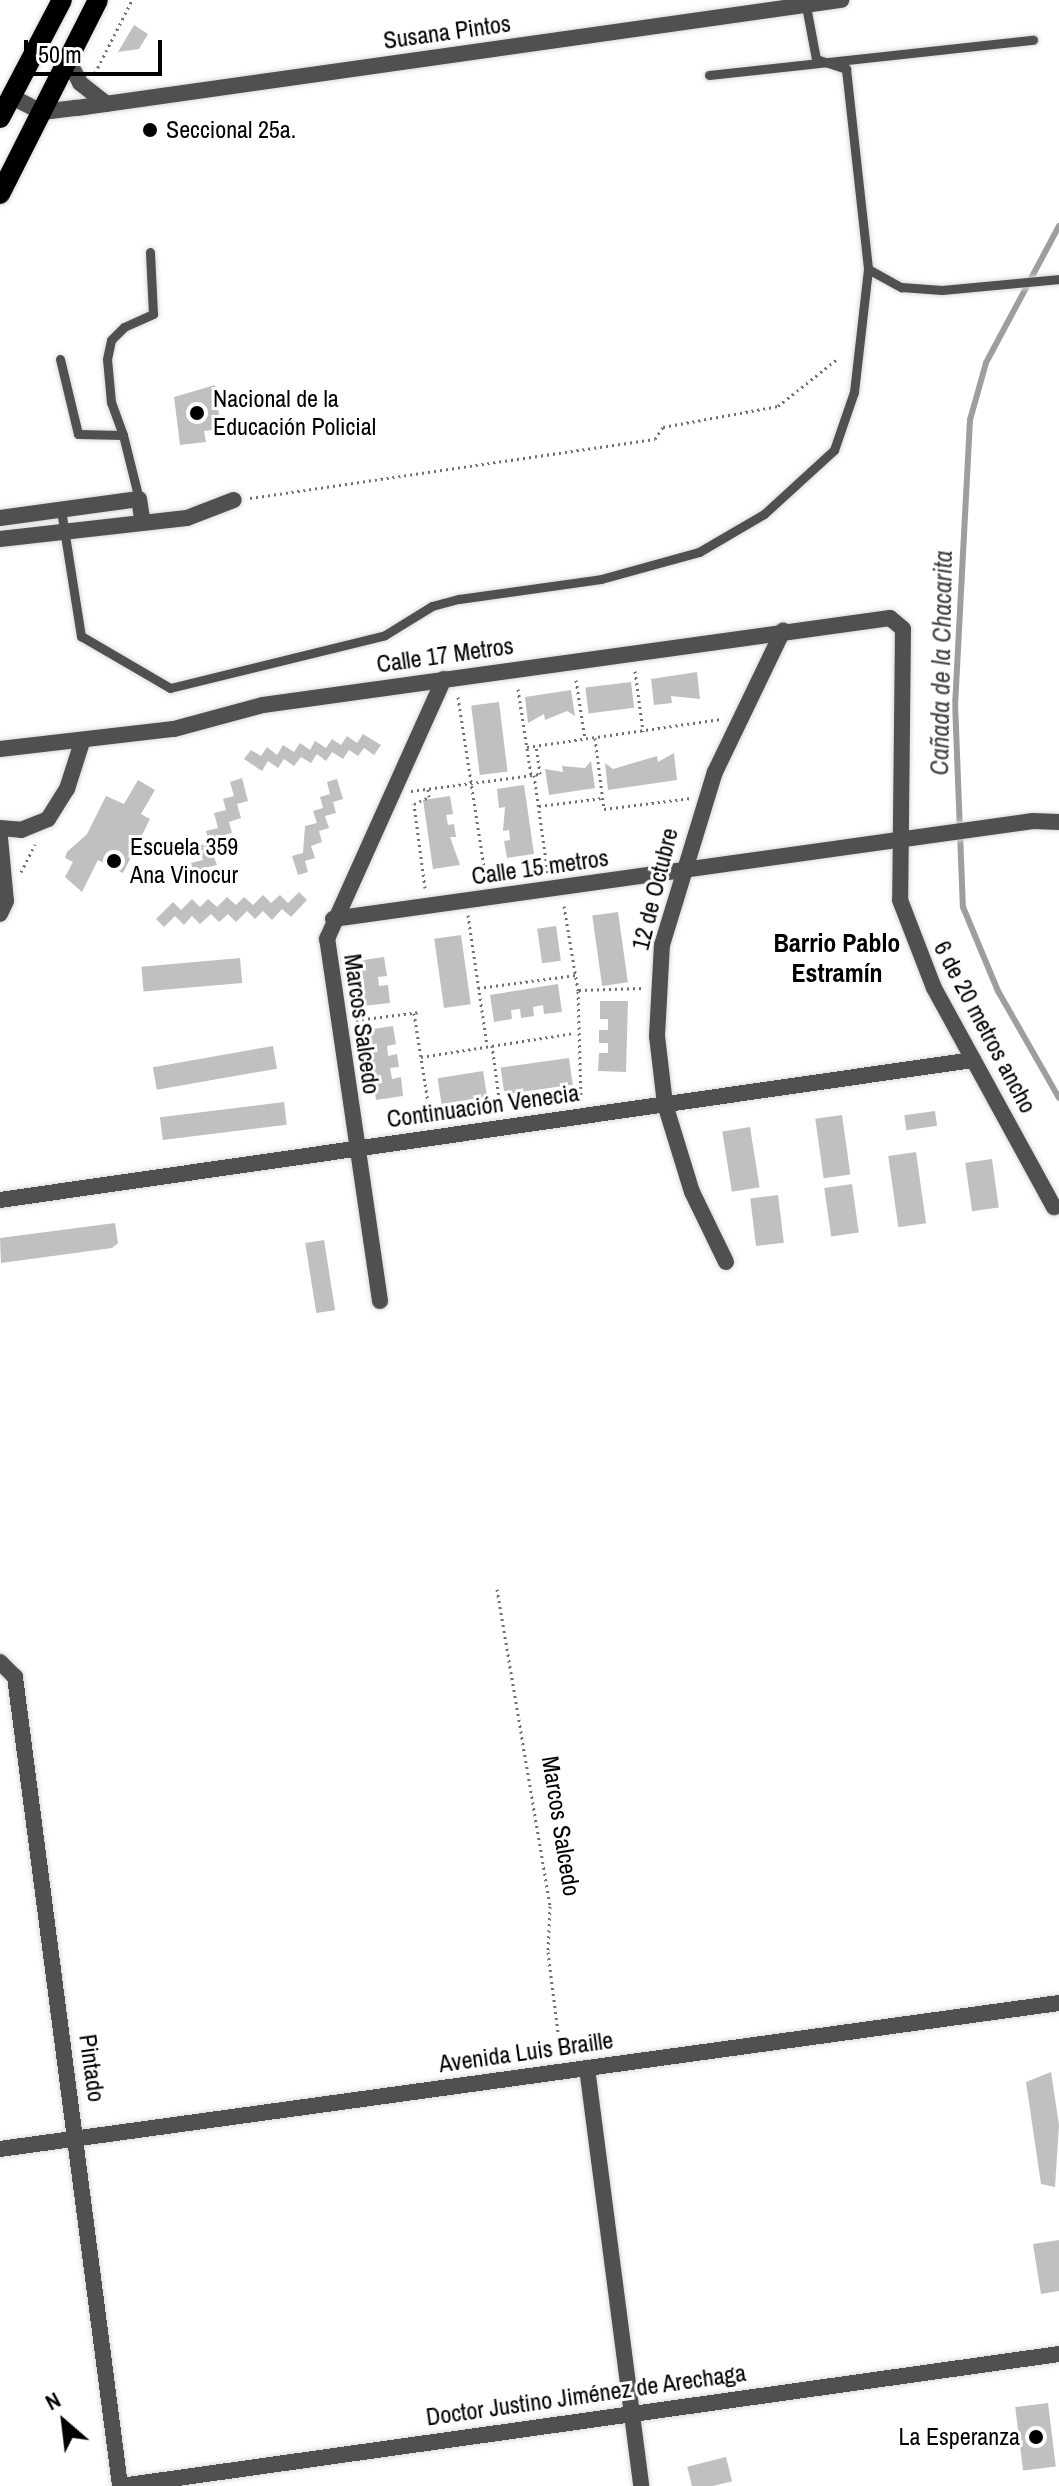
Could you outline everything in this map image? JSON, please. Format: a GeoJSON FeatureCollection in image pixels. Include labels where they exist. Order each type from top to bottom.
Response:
{"type":"FeatureCollection","features":[{"type":"Feature","properties":{"kind":"main road"},"geometry":{"type":"LineString","coordinates":[[0,118],[62,0]]}},
{"type":"Feature","properties":{"kind":"main road"},"geometry":{"type":"LineString","coordinates":[[0,194],[98,0]]}},
{"type":"Feature","properties":{"kind":"street","name":"Susana Pintos"},"geometry":{"type":"LineString","coordinates":[[42,112],[841,0]]}},
{"type":"Feature","properties":{"kind":"street"},"geometry":{"type":"LineString","coordinates":[[68,60],[87,89],[107,104]]}},
{"type":"Feature","properties":{"kind":"street"},"geometry":{"type":"LineString","coordinates":[[12,97],[42,112]]}},
{"type":"Feature","properties":{"kind":"street"},"geometry":{"type":"LineString","coordinates":[[0,518],[139,499],[142,518]]}},
{"type":"Feature","properties":{"kind":"street"},"geometry":{"type":"LineString","coordinates":[[0,539],[142,518],[187,518],[234,500]]}},
{"type":"Feature","properties":{"kind":"street","name":"Calle 17 Metros"},"geometry":{"type":"LineString","coordinates":[[0,749],[82,742],[174,729],[263,705],[632,652],[890,618],[898,623]]}},
{"type":"Feature","properties":{"kind":"street","name":"6 de 20 metros ancho"},"geometry":{"type":"LineString","coordinates":[[898,623],[903,629],[897,844],[900,900],[912,937],[973,1060],[1054,1207]]}},
{"type":"Feature","properties":{"kind":"street","name":"12 de Octubre"},"geometry":{"type":"LineString","coordinates":[[726,1262],[697,1204],[665,1104],[659,989],[680,871],[706,796],[740,717],[783,631]]}},
{"type":"Feature","properties":{"kind":"street","name":"Marcos Salcedo"},"geometry":{"type":"LineString","coordinates":[[380,1301],[355,1148],[327,939],[333,919],[391,793],[450,679]]}},
{"type":"Feature","properties":{"kind":"street"},"geometry":{"type":"LineString","coordinates":[[0,828],[21,830],[48,819],[67,789],[82,742]]}},
{"type":"Feature","properties":{"kind":"street","name":"Calle 15 metros"},"geometry":{"type":"LineString","coordinates":[[333,919],[1059,822]]}},
{"type":"Feature","properties":{"kind":"street"},"geometry":{"type":"LineString","coordinates":[[0,838],[6,901],[0,914]]}},
{"type":"Feature","properties":{"kind":"street","name":"Continuación Venecia"},"geometry":{"type":"LineString","coordinates":[[0,1200],[973,1060]]}},
{"type":"Feature","properties":{"kind":"street","name":"Pintado"},"geometry":{"type":"LineString","coordinates":[[1,1662],[15,1677],[120,2486]]}},
{"type":"Feature","properties":{"kind":"street","name":"Avenida Luis Braille"},"geometry":{"type":"LineString","coordinates":[[0,2149],[1059,2003]]}},
{"type":"Feature","properties":{"kind":"street"},"geometry":{"type":"LineString","coordinates":[[587,2068],[641,2486]]}},
{"type":"Feature","properties":{"kind":"street","name":"Doctor Justino Jiménez de Arechaga"},"geometry":{"type":"LineString","coordinates":[[120,2486],[1059,2354]]}},
{"type":"Feature","properties":{"kind":"lane"},"geometry":{"type":"LineString","coordinates":[[806,6],[816,59]]}},
{"type":"Feature","properties":{"kind":"lane"},"geometry":{"type":"LineString","coordinates":[[709,75],[816,59],[1033,40]]}},
{"type":"Feature","properties":{"kind":"lane"},"geometry":{"type":"LineString","coordinates":[[61,510],[81,636],[170,688],[385,635],[432,606],[459,599],[601,579],[699,552],[764,514],[834,450],[854,392],[868,269],[846,69],[816,59]]}},
{"type":"Feature","properties":{"kind":"lane"},"geometry":{"type":"LineString","coordinates":[[139,499],[109,391],[107,359],[111,340],[124,327],[153,314],[150,252]]}},
{"type":"Feature","properties":{"kind":"lane"},"geometry":{"type":"LineString","coordinates":[[868,269],[901,287],[993,286],[1059,279]]}},
{"type":"Feature","properties":{"kind":"lane"},"geometry":{"type":"LineString","coordinates":[[60,359],[78,434],[123,435]]}},
{"type":"Feature","properties":{"kind":"path"},"geometry":{"type":"LineString","coordinates":[[87,89],[132,0]]}},
{"type":"Feature","properties":{"kind":"path"},"geometry":{"type":"LineString","coordinates":[[234,500],[655,439],[663,427],[778,406],[836,360]]}},
{"type":"Feature","properties":{"kind":"path"},"geometry":{"type":"LineString","coordinates":[[632,652],[643,731]]}},
{"type":"Feature","properties":{"kind":"path"},"geometry":{"type":"LineString","coordinates":[[573,661],[585,739]]}},
{"type":"Feature","properties":{"kind":"path"},"geometry":{"type":"LineString","coordinates":[[515,669],[538,806],[576,975],[584,1116]]}},
{"type":"Feature","properties":{"kind":"path"},"geometry":{"type":"LineString","coordinates":[[450,679],[486,879]]}},
{"type":"Feature","properties":{"kind":"path"},"geometry":{"type":"LineString","coordinates":[[527,747],[740,717]]}},
{"type":"Feature","properties":{"kind":"path"},"geometry":{"type":"LineString","coordinates":[[595,738],[604,809],[706,796]]}},
{"type":"Feature","properties":{"kind":"path"},"geometry":{"type":"LineString","coordinates":[[391,793],[540,774],[536,745]]}},
{"type":"Feature","properties":{"kind":"path"},"geometry":{"type":"LineString","coordinates":[[425,888],[414,804],[429,797],[428,788]]}},
{"type":"Feature","properties":{"kind":"path"},"geometry":{"type":"LineString","coordinates":[[538,806],[603,798]]}},
{"type":"Feature","properties":{"kind":"path"},"geometry":{"type":"LineString","coordinates":[[20,873],[48,819]]}},
{"type":"Feature","properties":{"kind":"path"},"geometry":{"type":"LineString","coordinates":[[466,902],[503,1127]]}},
{"type":"Feature","properties":{"kind":"path"},"geometry":{"type":"LineString","coordinates":[[478,988],[576,975]]}},
{"type":"Feature","properties":{"kind":"path"},"geometry":{"type":"LineString","coordinates":[[578,991],[659,989]]}},
{"type":"Feature","properties":{"kind":"path"},"geometry":{"type":"LineString","coordinates":[[338,1022],[420,1012]]}},
{"type":"Feature","properties":{"kind":"path"},"geometry":{"type":"LineString","coordinates":[[414,1013],[434,1137]]}},
{"type":"Feature","properties":{"kind":"path"},"geometry":{"type":"LineString","coordinates":[[421,1057],[577,1033]]}},
{"type":"Feature","properties":{"kind":"path","name":"Marcos Salcedo"},"geometry":{"type":"LineString","coordinates":[[497,1589],[550,1906],[548,1952],[564,2071]]}},
{"type":"Feature","properties":{"kind":"building"},"geometry":{"type":"Polygon","coordinates":[[[134,25],[148,34],[139,49],[118,52],[134,25]]]}},
{"type":"Feature","properties":{"kind":"building","name":"Nacional de la Educación Policial"},"geometry":{"type":"Polygon","coordinates":[[[215,385],[221,429],[204,431],[206,442],[180,445],[174,397],[215,385]]]}},
{"type":"Feature","properties":{"kind":"building"},"geometry":{"type":"Polygon","coordinates":[[[697,672],[700,699],[671,696],[672,703],[654,705],[651,679],[697,672]]]}},
{"type":"Feature","properties":{"kind":"building"},"geometry":{"type":"Polygon","coordinates":[[[631,682],[634,708],[589,713],[585,688],[631,682]]]}},
{"type":"Feature","properties":{"kind":"building"},"geometry":{"type":"Polygon","coordinates":[[[571,690],[575,716],[567,711],[545,720],[544,714],[528,723],[525,697],[571,690]]]}},
{"type":"Feature","properties":{"kind":"building"},"geometry":{"type":"Polygon","coordinates":[[[499,702],[508,771],[480,775],[471,705],[499,702]]]}},
{"type":"Feature","properties":{"kind":"building"},"geometry":{"type":"Polygon","coordinates":[[[363,734],[381,745],[374,755],[364,748],[358,756],[349,750],[343,759],[332,752],[326,761],[317,754],[311,763],[301,757],[294,766],[284,759],[278,768],[268,761],[262,771],[244,759],[251,750],[261,756],[267,747],[277,755],[283,745],[294,752],[300,743],[310,750],[315,741],[326,748],[332,739],[341,745],[347,736],[357,743],[363,734]]]}},
{"type":"Feature","properties":{"kind":"building"},"geometry":{"type":"Polygon","coordinates":[[[674,753],[677,780],[608,790],[605,763],[613,769],[657,756],[658,762],[674,753]]]}},
{"type":"Feature","properties":{"kind":"building"},"geometry":{"type":"Polygon","coordinates":[[[591,761],[595,788],[549,795],[545,769],[563,772],[562,766],[585,768],[591,761]]]}},
{"type":"Feature","properties":{"kind":"building"},"geometry":{"type":"Polygon","coordinates":[[[242,778],[248,801],[237,804],[241,818],[229,822],[232,833],[221,836],[225,850],[213,854],[217,865],[205,868],[209,883],[198,886],[191,863],[203,860],[199,846],[209,842],[206,831],[218,828],[214,813],[226,810],[223,799],[234,796],[230,782],[242,778]]]}},
{"type":"Feature","properties":{"kind":"building"},"geometry":{"type":"Polygon","coordinates":[[[337,779],[343,799],[333,802],[336,813],[325,816],[329,828],[319,831],[322,842],[311,846],[315,858],[305,861],[308,872],[298,875],[292,856],[303,853],[305,826],[317,823],[313,811],[323,808],[320,797],[330,794],[327,782],[337,779]]]}},
{"type":"Feature","properties":{"kind":"building"},"geometry":{"type":"Polygon","coordinates":[[[138,780],[155,790],[141,814],[150,819],[123,873],[98,860],[82,892],[65,877],[73,862],[65,858],[67,852],[87,834],[106,796],[124,804],[138,780]]]}},
{"type":"Feature","properties":{"kind":"building"},"geometry":{"type":"Polygon","coordinates":[[[524,785],[534,854],[507,858],[504,841],[510,840],[509,830],[503,831],[505,807],[499,808],[497,789],[524,785]]]}},
{"type":"Feature","properties":{"kind":"building"},"geometry":{"type":"Polygon","coordinates":[[[450,796],[453,814],[446,815],[448,825],[454,824],[456,837],[450,837],[460,865],[433,869],[423,800],[450,796]]]}},
{"type":"Feature","properties":{"kind":"building"},"geometry":{"type":"Polygon","coordinates":[[[299,892],[307,900],[291,917],[282,909],[272,920],[263,911],[255,919],[247,911],[236,922],[228,914],[219,922],[211,914],[200,924],[192,916],[184,925],[175,916],[164,927],[156,919],[173,902],[181,910],[192,899],[200,907],[208,899],[217,907],[227,897],[236,905],[244,897],[253,905],[263,895],[271,903],[280,895],[288,903],[299,892]]]}},
{"type":"Feature","properties":{"kind":"building"},"geometry":{"type":"Polygon","coordinates":[[[618,912],[628,982],[602,986],[592,916],[618,912]]]}},
{"type":"Feature","properties":{"kind":"building"},"geometry":{"type":"Polygon","coordinates":[[[556,926],[561,961],[542,963],[537,929],[556,926]]]}},
{"type":"Feature","properties":{"kind":"building"},"geometry":{"type":"Polygon","coordinates":[[[461,935],[471,1004],[444,1008],[434,939],[461,935]]]}},
{"type":"Feature","properties":{"kind":"building"},"geometry":{"type":"Polygon","coordinates":[[[384,957],[387,976],[378,977],[379,986],[388,985],[390,1003],[363,1006],[357,961],[384,957]]]}},
{"type":"Feature","properties":{"kind":"building"},"geometry":{"type":"Polygon","coordinates":[[[240,958],[242,983],[144,992],[141,967],[240,958]]]}},
{"type":"Feature","properties":{"kind":"building"},"geometry":{"type":"Polygon","coordinates":[[[558,984],[562,1012],[544,1014],[543,1005],[533,1007],[534,1016],[521,1018],[520,1009],[511,1010],[512,1019],[494,1022],[490,995],[558,984]]]}},
{"type":"Feature","properties":{"kind":"building"},"geometry":{"type":"Polygon","coordinates":[[[600,1001],[628,1001],[626,1072],[598,1071],[599,1053],[608,1053],[608,1043],[599,1043],[599,1030],[608,1030],[608,1019],[600,1019],[600,1001]]]}},
{"type":"Feature","properties":{"kind":"building"},"geometry":{"type":"Polygon","coordinates":[[[393,1026],[396,1044],[387,1046],[388,1056],[397,1054],[399,1067],[390,1068],[392,1079],[401,1077],[403,1096],[376,1100],[366,1030],[393,1026]]]}},
{"type":"Feature","properties":{"kind":"building"},"geometry":{"type":"Polygon","coordinates":[[[273,1046],[277,1069],[157,1090],[153,1067],[273,1046]]]}},
{"type":"Feature","properties":{"kind":"building"},"geometry":{"type":"Polygon","coordinates":[[[569,1058],[573,1085],[504,1094],[501,1068],[569,1058]]]}},
{"type":"Feature","properties":{"kind":"building"},"geometry":{"type":"Polygon","coordinates":[[[483,1071],[487,1097],[442,1104],[438,1078],[483,1071]]]}},
{"type":"Feature","properties":{"kind":"building"},"geometry":{"type":"Polygon","coordinates":[[[284,1102],[287,1125],[163,1140],[160,1117],[284,1102]]]}},
{"type":"Feature","properties":{"kind":"building"},"geometry":{"type":"Polygon","coordinates":[[[935,1111],[937,1126],[906,1130],[904,1115],[935,1111]]]}},
{"type":"Feature","properties":{"kind":"building"},"geometry":{"type":"Polygon","coordinates":[[[842,1115],[850,1174],[824,1178],[815,1119],[842,1115]]]}},
{"type":"Feature","properties":{"kind":"building"},"geometry":{"type":"Polygon","coordinates":[[[750,1127],[760,1187],[732,1192],[722,1131],[750,1127]]]}},
{"type":"Feature","properties":{"kind":"building"},"geometry":{"type":"Polygon","coordinates":[[[916,1152],[926,1223],[898,1227],[888,1156],[916,1152]]]}},
{"type":"Feature","properties":{"kind":"building"},"geometry":{"type":"Polygon","coordinates":[[[992,1159],[999,1208],[972,1211],[965,1163],[992,1159]]]}},
{"type":"Feature","properties":{"kind":"building"},"geometry":{"type":"Polygon","coordinates":[[[852,1184],[859,1233],[831,1236],[824,1188],[852,1184]]]}},
{"type":"Feature","properties":{"kind":"building"},"geometry":{"type":"Polygon","coordinates":[[[778,1195],[784,1243],[756,1246],[750,1198],[778,1195]]]}},
{"type":"Feature","properties":{"kind":"building"},"geometry":{"type":"Polygon","coordinates":[[[115,1223],[118,1243],[112,1248],[1,1263],[0,1238],[115,1223]]]}},
{"type":"Feature","properties":{"kind":"building"},"geometry":{"type":"Polygon","coordinates":[[[324,1240],[335,1310],[316,1313],[305,1243],[324,1240]]]}},
{"type":"Feature","properties":{"kind":"building"},"geometry":{"type":"Polygon","coordinates":[[[1051,2072],[1059,2125],[1055,2187],[1041,2184],[1026,2082],[1051,2072]]]}},
{"type":"Feature","properties":{"kind":"building"},"geometry":{"type":"Polygon","coordinates":[[[1059,2240],[1059,2291],[1041,2294],[1033,2244],[1059,2240]]]}},
{"type":"Feature","properties":{"kind":"building","name":"La Esperanza"},"geometry":{"type":"Polygon","coordinates":[[[1048,2403],[1056,2467],[1023,2471],[1015,2407],[1048,2403]]]}},
{"type":"Feature","properties":{"kind":"building"},"geometry":{"type":"Polygon","coordinates":[[[726,2457],[732,2481],[713,2486],[692,2486],[687,2467],[726,2457]]]}},
{"type":"Feature","properties":{"kind":"waterway","name":"Cañada de la Chacarita"},"geometry":{"type":"LineString","coordinates":[[1059,226],[986,363],[970,420],[955,702],[963,907],[998,991],[1059,1098]]}},
{"type":"Feature","properties":{"kind":"place","name":"Seccional 25a."},"geometry":{"type":"Point","coordinates":[150,130]}},
{"type":"Feature","properties":{"kind":"place","name":"Nacional de la Educación Policial"},"geometry":{"type":"Point","coordinates":[197,413]}},
{"type":"Feature","properties":{"kind":"place","name":"Escuela 359 Ana Vinocur"},"geometry":{"type":"Point","coordinates":[114,861]}},
{"type":"Feature","properties":{"kind":"place","name":"La Esperanza"},"geometry":{"type":"Point","coordinates":[1036,2437]}},
{"type":"Feature","properties":{"kind":"district","name":"Barrio Pablo Estramín"},"geometry":{"type":"Point","coordinates":[837,958]}}]}
